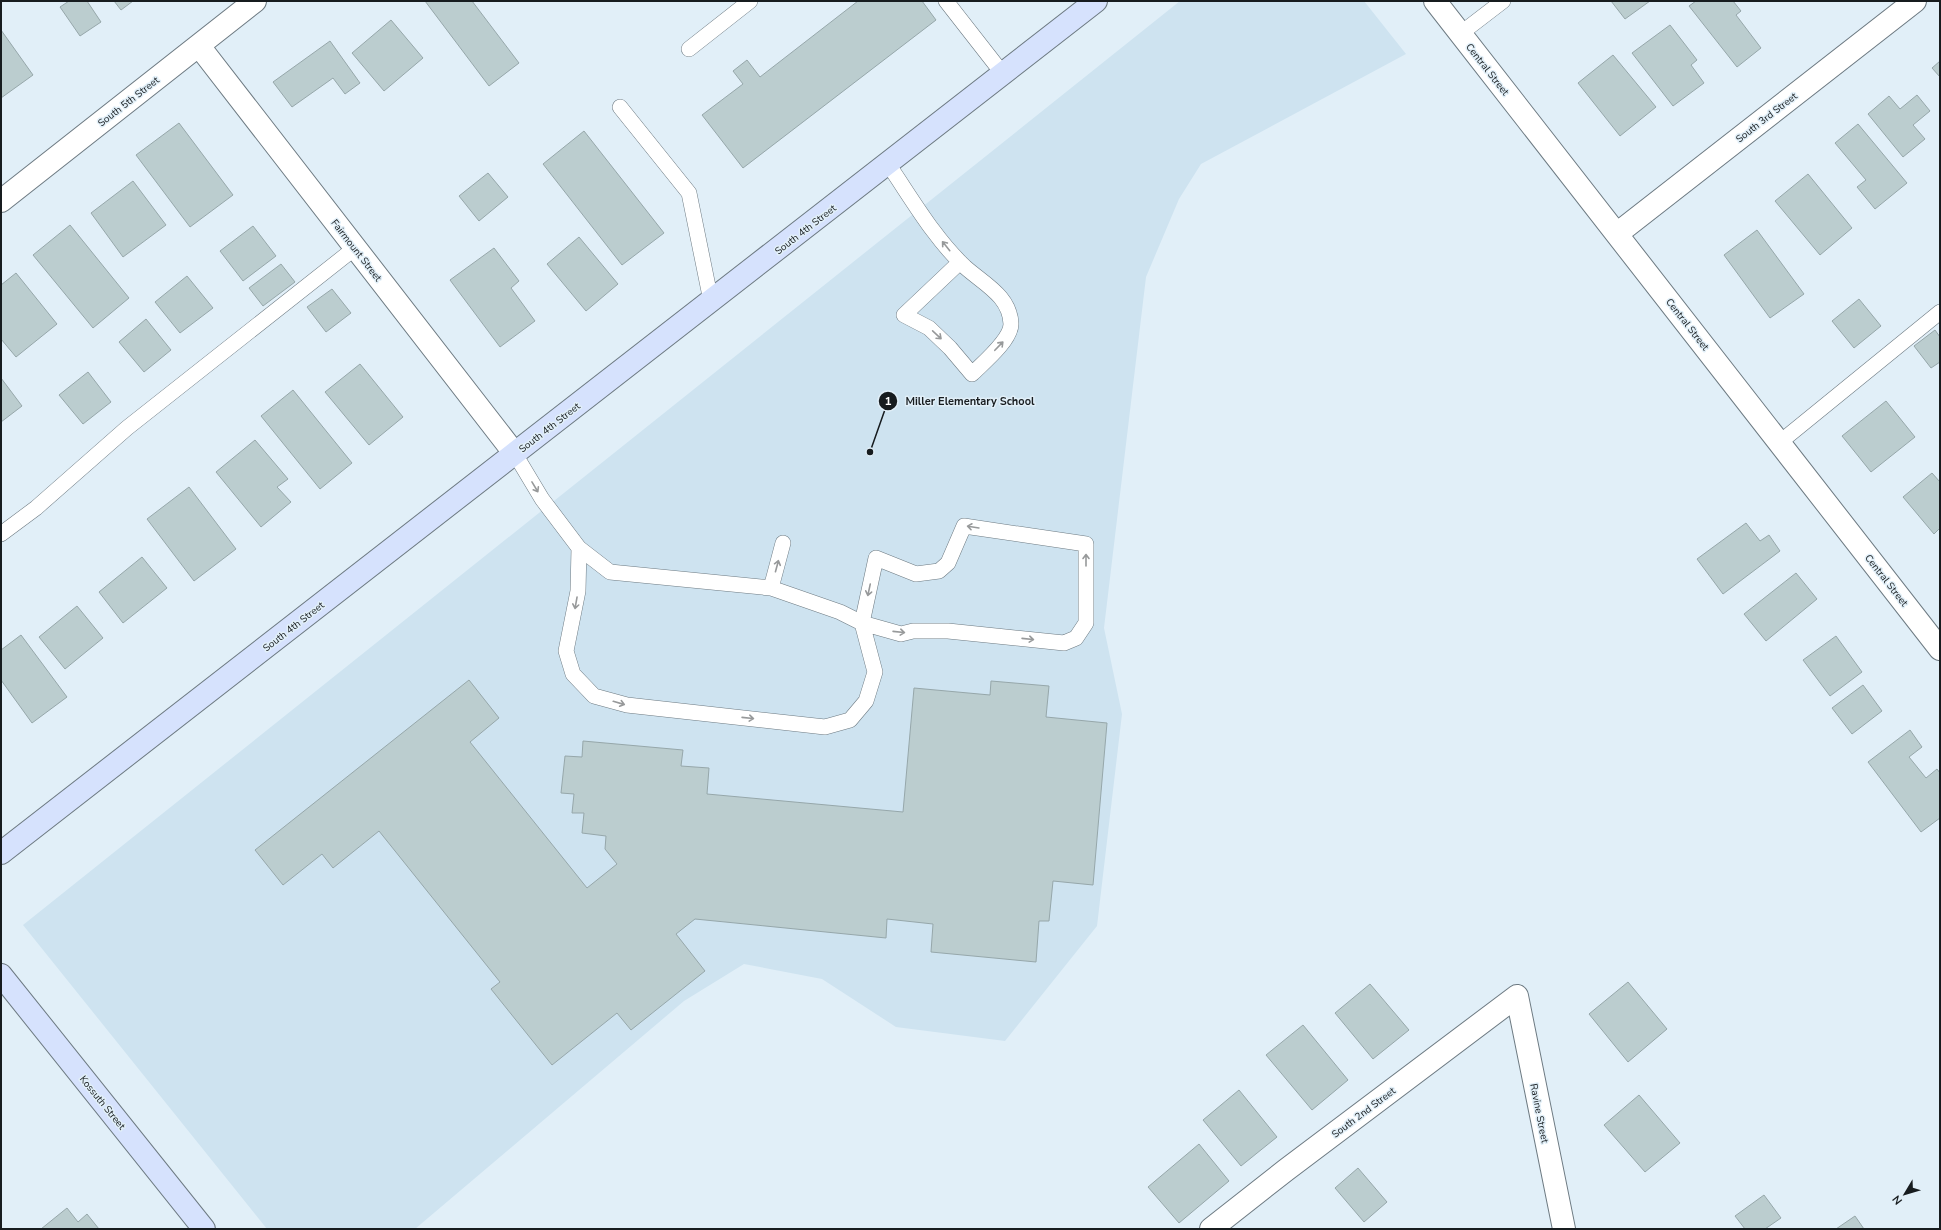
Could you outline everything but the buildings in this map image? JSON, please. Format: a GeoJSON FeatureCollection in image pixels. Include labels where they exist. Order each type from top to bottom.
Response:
{"type":"FeatureCollection","features":[{"type":"Feature","properties":{"kind":"main road","name":"South 4th Street"},"geometry":{"type":"LineString","coordinates":[[1,853],[1096,1]]}},
{"type":"Feature","properties":{"kind":"main road","name":"Kossuth Street"},"geometry":{"type":"LineString","coordinates":[[1,975],[204,1229]]}},
{"type":"Feature","properties":{"kind":"street","name":"South 5th Street"},"geometry":{"type":"LineString","coordinates":[[1,201],[255,1]]}},
{"type":"Feature","properties":{"kind":"street","name":"Central Street"},"geometry":{"type":"LineString","coordinates":[[1435,1],[1618,233],[1779,443],[1940,649]]}},
{"type":"Feature","properties":{"kind":"street","name":"South 3rd Street"},"geometry":{"type":"LineString","coordinates":[[1618,233],[1915,1]]}},
{"type":"Feature","properties":{"kind":"street","name":"Fairmount Street"},"geometry":{"type":"LineString","coordinates":[[199,46],[515,454]]}},
{"type":"Feature","properties":{"kind":"street","name":"South 2nd Street"},"geometry":{"type":"LineString","coordinates":[[1211,1229],[1286,1170],[1517,996]]}},
{"type":"Feature","properties":{"kind":"street","name":"Ravine Street"},"geometry":{"type":"LineString","coordinates":[[1517,996],[1564,1229]]}},
{"type":"Feature","properties":{"kind":"lane"},"geometry":{"type":"LineString","coordinates":[[689,49],[750,1]]}},
{"type":"Feature","properties":{"kind":"lane"},"geometry":{"type":"LineString","coordinates":[[946,1],[1003,74]]}},
{"type":"Feature","properties":{"kind":"lane"},"geometry":{"type":"LineString","coordinates":[[1460,34],[1503,1]]}},
{"type":"Feature","properties":{"kind":"lane"},"geometry":{"type":"LineString","coordinates":[[620,107],[689,193],[711,301]]}},
{"type":"Feature","properties":{"kind":"lane"},"geometry":{"type":"LineString","coordinates":[[888,164],[946,248],[960,262],[997,292],[1008,307],[1011,326],[1005,340],[972,374],[950,348],[929,328],[904,315],[924,294],[960,262]]}},
{"type":"Feature","properties":{"kind":"lane"},"geometry":{"type":"LineString","coordinates":[[1,534],[36,508],[127,428],[355,248]]}},
{"type":"Feature","properties":{"kind":"lane"},"geometry":{"type":"LineString","coordinates":[[1779,443],[1940,312]]}},
{"type":"Feature","properties":{"kind":"lane"},"geometry":{"type":"LineString","coordinates":[[515,454],[542,500],[579,548],[610,572],[771,588],[840,612],[862,623],[901,634],[913,631],[948,631],[1064,643],[1076,638],[1086,623],[1086,544],[964,526],[948,563],[939,571],[916,574],[876,558],[862,623],[875,672],[866,700],[850,720],[825,727],[627,705],[594,696],[573,674],[566,651],[578,591],[579,548]]}},
{"type":"Feature","properties":{"kind":"lane"},"geometry":{"type":"LineString","coordinates":[[771,588],[783,543]]}},
{"type":"Feature","properties":{"kind":"shaded area"},"geometry":{"type":"Polygon","coordinates":[[[1180,1],[1364,1],[1406,54],[1201,164],[1179,199],[1146,277],[1104,628],[1122,714],[1097,926],[1005,1041],[896,1027],[822,979],[744,964],[684,1001],[415,1229],[267,1229],[23,925],[1180,1]]]}},
{"type":"Feature","properties":{"kind":"place","name":"Miller Elementary School"},"geometry":{"type":"Point","coordinates":[870,452]}}]}
